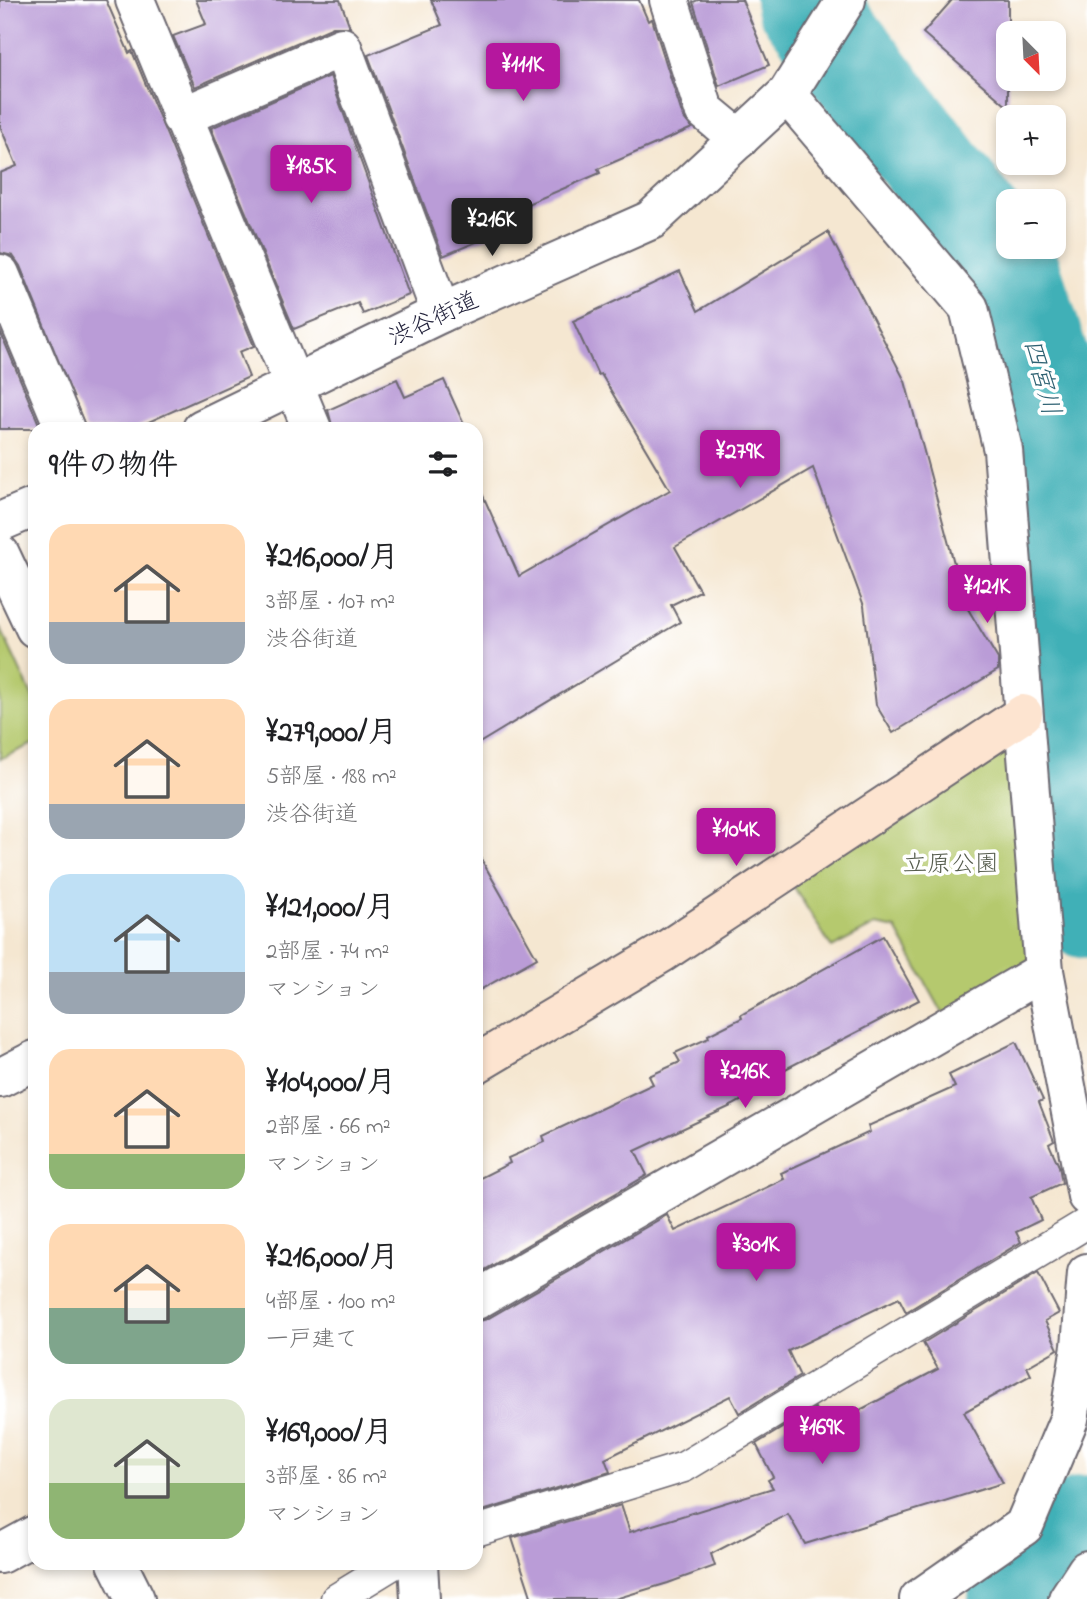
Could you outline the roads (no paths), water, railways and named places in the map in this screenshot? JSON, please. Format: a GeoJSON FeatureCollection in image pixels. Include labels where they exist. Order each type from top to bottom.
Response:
{"type":"FeatureCollection","features":[{"type":"Feature","properties":{"kind":"street"},"geometry":{"type":"LineString","coordinates":[[135,0],[309,422]]}},
{"type":"Feature","properties":{"kind":"street"},"geometry":{"type":"LineString","coordinates":[[669,0],[704,110],[739,139]]}},
{"type":"Feature","properties":{"kind":"street","name":"渋谷街道"},"geometry":{"type":"LineString","coordinates":[[217,422],[441,313],[651,220],[787,94],[846,0]]}},
{"type":"Feature","properties":{"kind":"street"},"geometry":{"type":"LineString","coordinates":[[181,117],[342,47],[441,313]]}},
{"type":"Feature","properties":{"kind":"street"},"geometry":{"type":"LineString","coordinates":[[787,94],[969,308],[1003,450],[1044,971],[1087,1196]]}},
{"type":"Feature","properties":{"kind":"street"},"geometry":{"type":"LineString","coordinates":[[0,274],[62,422]]}},
{"type":"Feature","properties":{"kind":"street"},"geometry":{"type":"LineString","coordinates":[[0,522],[28,510]]}},
{"type":"Feature","properties":{"kind":"street"},"geometry":{"type":"LineString","coordinates":[[0,554],[28,613]]}},
{"type":"Feature","properties":{"kind":"street"},"geometry":{"type":"LineString","coordinates":[[483,1060],[662,953],[1023,714]]}},
{"type":"Feature","properties":{"kind":"street"},"geometry":{"type":"LineString","coordinates":[[483,1296],[1044,971]]}},
{"type":"Feature","properties":{"kind":"street"},"geometry":{"type":"LineString","coordinates":[[0,1078],[28,1064]]}},
{"type":"Feature","properties":{"kind":"street"},"geometry":{"type":"LineString","coordinates":[[919,1599],[1024,1526],[1078,1419],[1087,1273]]}},
{"type":"Feature","properties":{"kind":"street"},"geometry":{"type":"LineString","coordinates":[[0,1554],[28,1539]]}},
{"type":"Feature","properties":{"kind":"street"},"geometry":{"type":"LineString","coordinates":[[120,1570],[135,1599]]}},
{"type":"Feature","properties":{"kind":"street"},"geometry":{"type":"LineString","coordinates":[[418,1570],[420,1599]]}},
{"type":"Feature","properties":{"kind":"street"},"geometry":{"type":"LineString","coordinates":[[1068,1599],[1087,1570]]}},
{"type":"Feature","properties":{"kind":"lane"},"geometry":{"type":"LineString","coordinates":[[483,1529],[684,1467],[1087,1223]]}},
{"type":"Feature","properties":{"kind":"lane"},"geometry":{"type":"LineString","coordinates":[[336,1599],[384,1570]]}},
{"type":"Feature","properties":{"kind":"waterway","name":"四宮川"},"geometry":{"type":"LineString","coordinates":[[804,0],[1011,269],[1055,406],[1087,910]]}},
{"type":"Feature","properties":{"kind":"waterway","name":"四宮川"},"geometry":{"type":"LineString","coordinates":[[1017,1599],[1027,1593],[1087,1524]]}},
{"type":"Feature","properties":{"kind":"park label","name":"立原公園"},"geometry":{"type":"Point","coordinates":[951,863]}}]}
